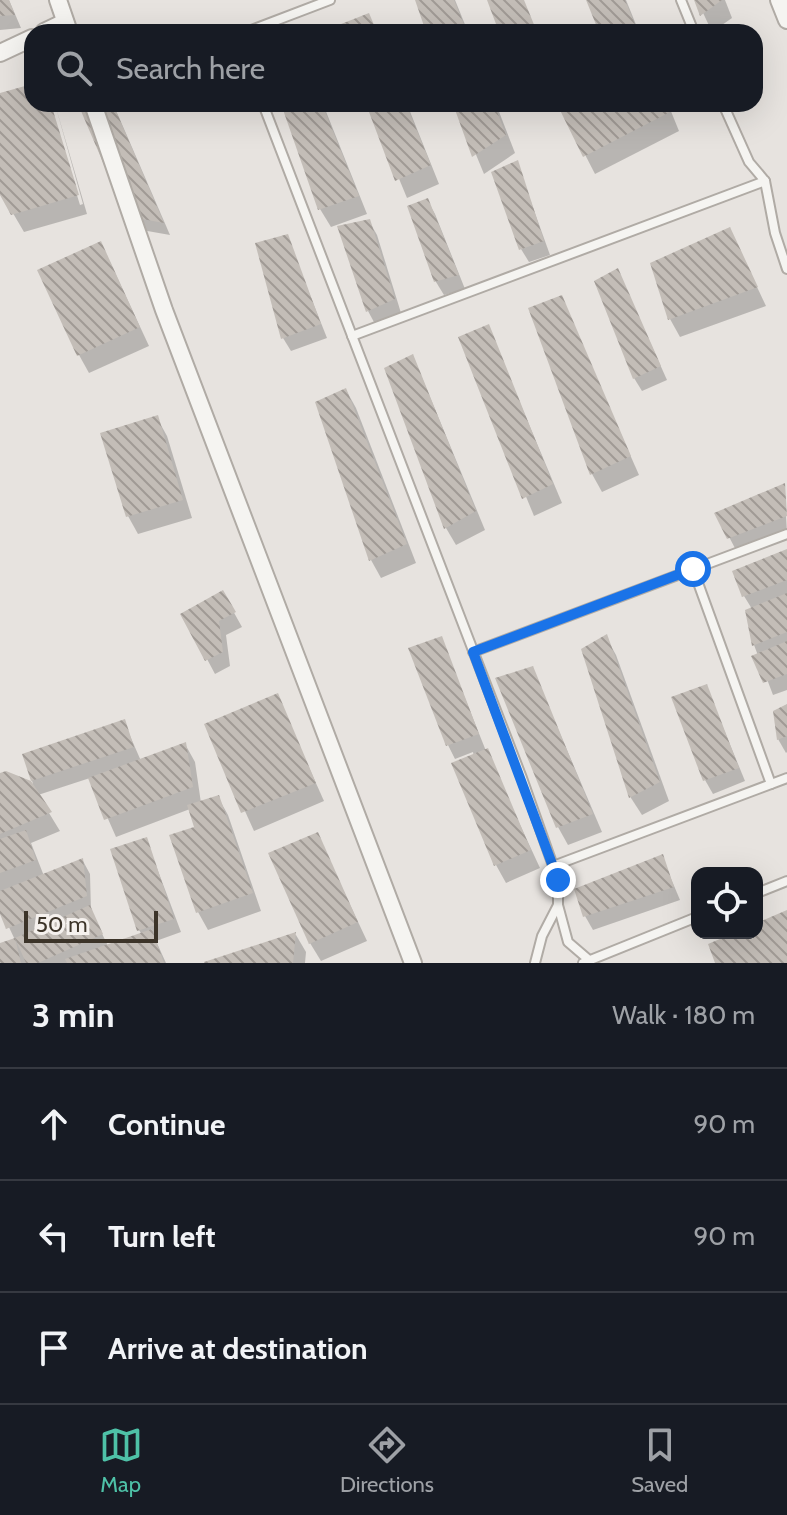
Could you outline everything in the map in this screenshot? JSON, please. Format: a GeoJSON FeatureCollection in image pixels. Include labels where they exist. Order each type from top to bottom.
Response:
{"type":"FeatureCollection","features":[{"type":"Feature","properties":{"kind":"street"},"geometry":{"type":"LineString","coordinates":[[58,0],[66,24]]}},
{"type":"Feature","properties":{"kind":"street"},"geometry":{"type":"LineString","coordinates":[[779,0],[787,20]]}},
{"type":"Feature","properties":{"kind":"street"},"geometry":{"type":"LineString","coordinates":[[0,53],[24,42]]}},
{"type":"Feature","properties":{"kind":"street"},"geometry":{"type":"LineString","coordinates":[[96,112],[164,310],[413,963]]}},
{"type":"Feature","properties":{"kind":"lane"},"geometry":{"type":"LineString","coordinates":[[267,24],[330,0]]}},
{"type":"Feature","properties":{"kind":"lane"},"geometry":{"type":"LineString","coordinates":[[681,0],[691,24]]}},
{"type":"Feature","properties":{"kind":"lane"},"geometry":{"type":"LineString","coordinates":[[266,112],[553,866],[558,880],[558,905],[568,942],[586,962],[691,919]]}},
{"type":"Feature","properties":{"kind":"lane"},"geometry":{"type":"LineString","coordinates":[[727,112],[749,162],[765,181],[775,233],[787,269]]}},
{"type":"Feature","properties":{"kind":"lane"},"geometry":{"type":"LineString","coordinates":[[352,336],[765,181]]}},
{"type":"Feature","properties":{"kind":"lane"},"geometry":{"type":"LineString","coordinates":[[473,652],[787,534]]}},
{"type":"Feature","properties":{"kind":"lane"},"geometry":{"type":"LineString","coordinates":[[693,569],[771,784]]}},
{"type":"Feature","properties":{"kind":"lane"},"geometry":{"type":"LineString","coordinates":[[553,866],[787,778]]}},
{"type":"Feature","properties":{"kind":"lane"},"geometry":{"type":"LineString","coordinates":[[763,891],[787,881]]}},
{"type":"Feature","properties":{"kind":"lane"},"geometry":{"type":"LineString","coordinates":[[535,963],[542,936],[558,905]]}},
{"type":"Feature","properties":{"kind":"building"},"geometry":{"type":"Polygon","coordinates":[[[0,0],[9,0],[15,15],[0,16],[0,0]]]}},
{"type":"Feature","properties":{"kind":"building"},"geometry":{"type":"Polygon","coordinates":[[[415,0],[454,0],[464,24],[423,24],[415,0]]]}},
{"type":"Feature","properties":{"kind":"building"},"geometry":{"type":"Polygon","coordinates":[[[487,0],[524,0],[534,24],[496,24],[487,0]]]}},
{"type":"Feature","properties":{"kind":"building"},"geometry":{"type":"Polygon","coordinates":[[[586,0],[625,0],[635,24],[596,24],[586,0]]]}},
{"type":"Feature","properties":{"kind":"building"},"geometry":{"type":"Polygon","coordinates":[[[694,0],[722,0],[700,16],[694,0]]]}},
{"type":"Feature","properties":{"kind":"building"},"geometry":{"type":"Polygon","coordinates":[[[369,13],[374,24],[341,24],[369,13]]]}},
{"type":"Feature","properties":{"kind":"building"},"geometry":{"type":"Polygon","coordinates":[[[24,86],[24,112],[53,112],[79,195],[11,215],[0,195],[0,93],[24,86]]]}},
{"type":"Feature","properties":{"kind":"building"},"geometry":{"type":"Polygon","coordinates":[[[81,112],[116,112],[164,223],[126,216],[81,112]]]}},
{"type":"Feature","properties":{"kind":"building"},"geometry":{"type":"Polygon","coordinates":[[[284,112],[325,112],[359,196],[318,210],[284,112]]]}},
{"type":"Feature","properties":{"kind":"building"},"geometry":{"type":"Polygon","coordinates":[[[369,112],[409,112],[431,165],[395,181],[369,112]]]}},
{"type":"Feature","properties":{"kind":"building"},"geometry":{"type":"Polygon","coordinates":[[[456,112],[497,112],[506,135],[472,157],[456,112]]]}},
{"type":"Feature","properties":{"kind":"building"},"geometry":{"type":"Polygon","coordinates":[[[561,112],[670,112],[583,157],[561,112]]]}},
{"type":"Feature","properties":{"kind":"building"},"geometry":{"type":"Polygon","coordinates":[[[518,160],[544,241],[519,250],[491,172],[518,160]]]}},
{"type":"Feature","properties":{"kind":"building"},"geometry":{"type":"Polygon","coordinates":[[[428,198],[459,275],[434,282],[407,206],[428,198]]]}},
{"type":"Feature","properties":{"kind":"building"},"geometry":{"type":"Polygon","coordinates":[[[370,219],[395,299],[366,312],[337,226],[370,219]]]}},
{"type":"Feature","properties":{"kind":"building"},"geometry":{"type":"Polygon","coordinates":[[[730,227],[758,287],[668,320],[650,263],[730,227]]]}},
{"type":"Feature","properties":{"kind":"building"},"geometry":{"type":"Polygon","coordinates":[[[288,234],[321,324],[281,339],[255,243],[288,234]]]}},
{"type":"Feature","properties":{"kind":"building"},"geometry":{"type":"Polygon","coordinates":[[[101,241],[140,327],[77,356],[37,270],[101,241]]]}},
{"type":"Feature","properties":{"kind":"building"},"geometry":{"type":"Polygon","coordinates":[[[618,268],[661,366],[633,379],[594,281],[618,268]]]}},
{"type":"Feature","properties":{"kind":"building"},"geometry":{"type":"Polygon","coordinates":[[[562,295],[631,456],[590,475],[528,308],[562,295]]]}},
{"type":"Feature","properties":{"kind":"building"},"geometry":{"type":"Polygon","coordinates":[[[489,324],[553,484],[522,499],[458,337],[489,324]]]}},
{"type":"Feature","properties":{"kind":"building"},"geometry":{"type":"Polygon","coordinates":[[[413,354],[476,511],[444,529],[384,368],[413,354]]]}},
{"type":"Feature","properties":{"kind":"building"},"geometry":{"type":"Polygon","coordinates":[[[346,388],[407,544],[369,561],[315,402],[346,388]]]}},
{"type":"Feature","properties":{"kind":"building"},"geometry":{"type":"Polygon","coordinates":[[[158,415],[183,500],[126,517],[100,433],[158,415]]]}},
{"type":"Feature","properties":{"kind":"building"},"geometry":{"type":"Polygon","coordinates":[[[785,483],[787,516],[727,539],[714,513],[785,483]]]}},
{"type":"Feature","properties":{"kind":"building"},"geometry":{"type":"Polygon","coordinates":[[[787,549],[787,580],[742,597],[732,571],[787,549]]]}},
{"type":"Feature","properties":{"kind":"building"},"geometry":{"type":"Polygon","coordinates":[[[223,590],[236,612],[219,621],[223,652],[205,661],[180,614],[223,590]]]}},
{"type":"Feature","properties":{"kind":"building"},"geometry":{"type":"Polygon","coordinates":[[[787,593],[787,632],[752,646],[745,610],[787,593]]]}},
{"type":"Feature","properties":{"kind":"building"},"geometry":{"type":"Polygon","coordinates":[[[607,634],[660,782],[629,798],[581,649],[607,634]]]}},
{"type":"Feature","properties":{"kind":"building"},"geometry":{"type":"Polygon","coordinates":[[[442,636],[479,734],[446,746],[408,648],[442,636]]]}},
{"type":"Feature","properties":{"kind":"building"},"geometry":{"type":"Polygon","coordinates":[[[787,641],[787,674],[763,683],[751,656],[787,641]]]}},
{"type":"Feature","properties":{"kind":"building"},"geometry":{"type":"Polygon","coordinates":[[[533,666],[593,814],[556,828],[495,678],[533,666]]]}},
{"type":"Feature","properties":{"kind":"building"},"geometry":{"type":"Polygon","coordinates":[[[707,684],[739,768],[703,781],[671,697],[707,684]]]}},
{"type":"Feature","properties":{"kind":"building"},"geometry":{"type":"Polygon","coordinates":[[[278,693],[316,783],[241,813],[204,724],[278,693]]]}},
{"type":"Feature","properties":{"kind":"building"},"geometry":{"type":"Polygon","coordinates":[[[787,704],[787,736],[777,740],[773,711],[787,704]]]}},
{"type":"Feature","properties":{"kind":"building"},"geometry":{"type":"Polygon","coordinates":[[[125,719],[134,747],[31,781],[22,754],[125,719]]]}},
{"type":"Feature","properties":{"kind":"building"},"geometry":{"type":"Polygon","coordinates":[[[186,742],[193,787],[104,820],[88,778],[186,742]]]}},
{"type":"Feature","properties":{"kind":"building"},"geometry":{"type":"Polygon","coordinates":[[[488,748],[531,850],[494,866],[451,763],[488,748]]]}},
{"type":"Feature","properties":{"kind":"building"},"geometry":{"type":"Polygon","coordinates":[[[6,771],[31,781],[52,812],[0,834],[0,773],[6,771]]]}},
{"type":"Feature","properties":{"kind":"building"},"geometry":{"type":"Polygon","coordinates":[[[219,795],[253,893],[196,913],[169,835],[194,827],[187,805],[219,795]]]}},
{"type":"Feature","properties":{"kind":"building"},"geometry":{"type":"Polygon","coordinates":[[[26,830],[36,860],[0,873],[0,839],[26,830]]]}},
{"type":"Feature","properties":{"kind":"building"},"geometry":{"type":"Polygon","coordinates":[[[318,832],[358,922],[309,944],[268,853],[318,832]]]}},
{"type":"Feature","properties":{"kind":"building"},"geometry":{"type":"Polygon","coordinates":[[[147,837],[174,919],[137,931],[110,849],[147,837]]]}},
{"type":"Feature","properties":{"kind":"building"},"geometry":{"type":"Polygon","coordinates":[[[663,854],[674,887],[583,917],[574,889],[663,854]]]}},
{"type":"Feature","properties":{"kind":"building"},"geometry":{"type":"Polygon","coordinates":[[[83,858],[87,896],[6,929],[0,914],[0,891],[83,858]]]}},
{"type":"Feature","properties":{"kind":"building"},"geometry":{"type":"Polygon","coordinates":[[[90,905],[103,934],[38,963],[26,963],[15,938],[90,905]]]}},
{"type":"Feature","properties":{"kind":"building"},"geometry":{"type":"Polygon","coordinates":[[[787,910],[787,963],[715,963],[708,944],[720,939],[763,939],[763,920],[787,910]]]}},
{"type":"Feature","properties":{"kind":"building"},"geometry":{"type":"Polygon","coordinates":[[[152,929],[164,963],[67,963],[65,959],[152,929]]]}},
{"type":"Feature","properties":{"kind":"building"},"geometry":{"type":"Polygon","coordinates":[[[296,932],[293,963],[204,963],[204,962],[296,932]]]}},
{"type":"Feature","properties":{"kind":"building"},"geometry":{"type":"Polygon","coordinates":[[[15,938],[21,963],[0,963],[0,943],[15,938]]]}},
{"type":"Feature","properties":{"kind":"route"},"geometry":{"type":"LineString","coordinates":[[558,880],[473,652],[693,569]]}}]}
